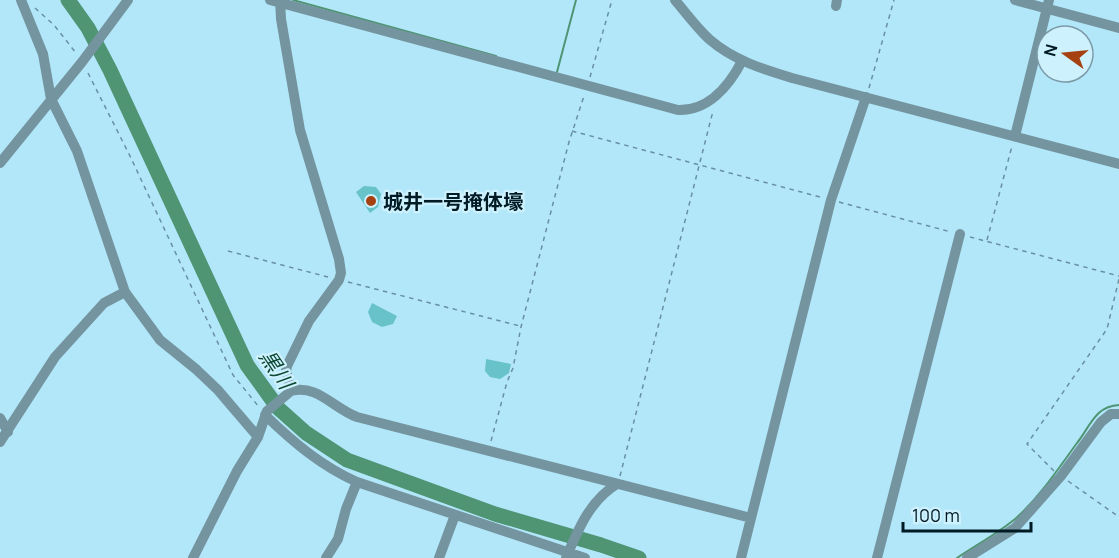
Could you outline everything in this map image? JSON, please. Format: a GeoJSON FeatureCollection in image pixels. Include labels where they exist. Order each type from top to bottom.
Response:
{"type":"FeatureCollection","features":[{"type":"Feature","properties":{"kind":"street"},"geometry":{"type":"LineString","coordinates":[[21,0],[44,54],[51,99],[71,137],[125,292],[160,340],[211,384],[258,437]]}},
{"type":"Feature","properties":{"kind":"street"},"geometry":{"type":"LineString","coordinates":[[0,163],[82,62],[128,0]]}},
{"type":"Feature","properties":{"kind":"street"},"geometry":{"type":"LineString","coordinates":[[675,0],[710,40],[742,61],[771,72],[1119,164]]}},
{"type":"Feature","properties":{"kind":"street"},"geometry":{"type":"LineString","coordinates":[[1015,0],[1048,4],[1119,28]]}},
{"type":"Feature","properties":{"kind":"street"},"geometry":{"type":"LineString","coordinates":[[289,393],[286,371],[289,362],[309,321],[339,280],[341,273],[298,123],[277,1],[678,110],[693,109],[717,96],[732,79],[742,61]]}},
{"type":"Feature","properties":{"kind":"street"},"geometry":{"type":"LineString","coordinates":[[1014,136],[1048,4]]}},
{"type":"Feature","properties":{"kind":"street"},"geometry":{"type":"LineString","coordinates":[[741,558],[831,200],[866,98]]}},
{"type":"Feature","properties":{"kind":"street"},"geometry":{"type":"LineString","coordinates":[[877,558],[960,234]]}},
{"type":"Feature","properties":{"kind":"street"},"geometry":{"type":"LineString","coordinates":[[0,442],[55,357],[104,303],[125,292]]}},
{"type":"Feature","properties":{"kind":"street"},"geometry":{"type":"LineString","coordinates":[[193,558],[237,471],[258,437],[266,413],[289,393],[304,388],[357,417],[751,519]]}},
{"type":"Feature","properties":{"kind":"street"},"geometry":{"type":"LineString","coordinates":[[266,413],[305,452],[328,468],[357,482],[585,558]]}},
{"type":"Feature","properties":{"kind":"street"},"geometry":{"type":"LineString","coordinates":[[967,558],[1015,528],[1061,476],[1101,422],[1111,414],[1119,414]]}},
{"type":"Feature","properties":{"kind":"street"},"geometry":{"type":"LineString","coordinates":[[0,418],[8,432]]}},
{"type":"Feature","properties":{"kind":"street"},"geometry":{"type":"LineString","coordinates":[[326,558],[338,539],[346,509],[357,482]]}},
{"type":"Feature","properties":{"kind":"street"},"geometry":{"type":"LineString","coordinates":[[568,554],[599,497],[617,484]]}},
{"type":"Feature","properties":{"kind":"street"},"geometry":{"type":"LineString","coordinates":[[439,558],[455,515]]}},
{"type":"Feature","properties":{"kind":"path"},"geometry":{"type":"LineString","coordinates":[[488,450],[513,368],[521,327],[572,131],[588,86],[612,0]]}},
{"type":"Feature","properties":{"kind":"path"},"geometry":{"type":"LineString","coordinates":[[866,98],[894,0]]}},
{"type":"Feature","properties":{"kind":"path"},"geometry":{"type":"LineString","coordinates":[[35,7],[54,25],[82,62],[130,156],[233,375],[266,413]]}},
{"type":"Feature","properties":{"kind":"path"},"geometry":{"type":"LineString","coordinates":[[617,484],[717,96]]}},
{"type":"Feature","properties":{"kind":"path"},"geometry":{"type":"LineString","coordinates":[[572,131],[1119,278],[1107,329],[1027,444],[1051,469],[1119,517]]}},
{"type":"Feature","properties":{"kind":"path"},"geometry":{"type":"LineString","coordinates":[[986,241],[1014,136]]}},
{"type":"Feature","properties":{"kind":"path"},"geometry":{"type":"LineString","coordinates":[[228,251],[521,327]]}},
{"type":"Feature","properties":{"kind":"building","name":"城井一号掩体壕"},"geometry":{"type":"Polygon","coordinates":[[[364,186],[376,187],[381,194],[378,207],[370,213],[356,192],[364,186]]]}},
{"type":"Feature","properties":{"kind":"building"},"geometry":{"type":"Polygon","coordinates":[[[372,303],[397,316],[393,324],[382,327],[372,322],[368,312],[372,303]]]}},
{"type":"Feature","properties":{"kind":"building"},"geometry":{"type":"Polygon","coordinates":[[[486,359],[511,364],[509,373],[500,379],[490,377],[485,371],[486,359]]]}},
{"type":"Feature","properties":{"kind":"waterway","name":"黒川"},"geometry":{"type":"LineString","coordinates":[[68,0],[88,28],[110,70],[247,365],[278,408],[306,433],[347,460],[495,514],[639,558]]}},
{"type":"Feature","properties":{"kind":"waterway"},"geometry":{"type":"LineString","coordinates":[[293,0],[496,56]]}},
{"type":"Feature","properties":{"kind":"waterway"},"geometry":{"type":"LineString","coordinates":[[557,72],[576,0]]}},
{"type":"Feature","properties":{"kind":"waterway"},"geometry":{"type":"LineString","coordinates":[[957,558],[1001,530],[1024,511],[1048,483],[1094,418],[1104,409],[1119,405]]}},
{"type":"Feature","properties":{"kind":"place","name":"城井一号掩体壕"},"geometry":{"type":"Point","coordinates":[371,201]}}]}
